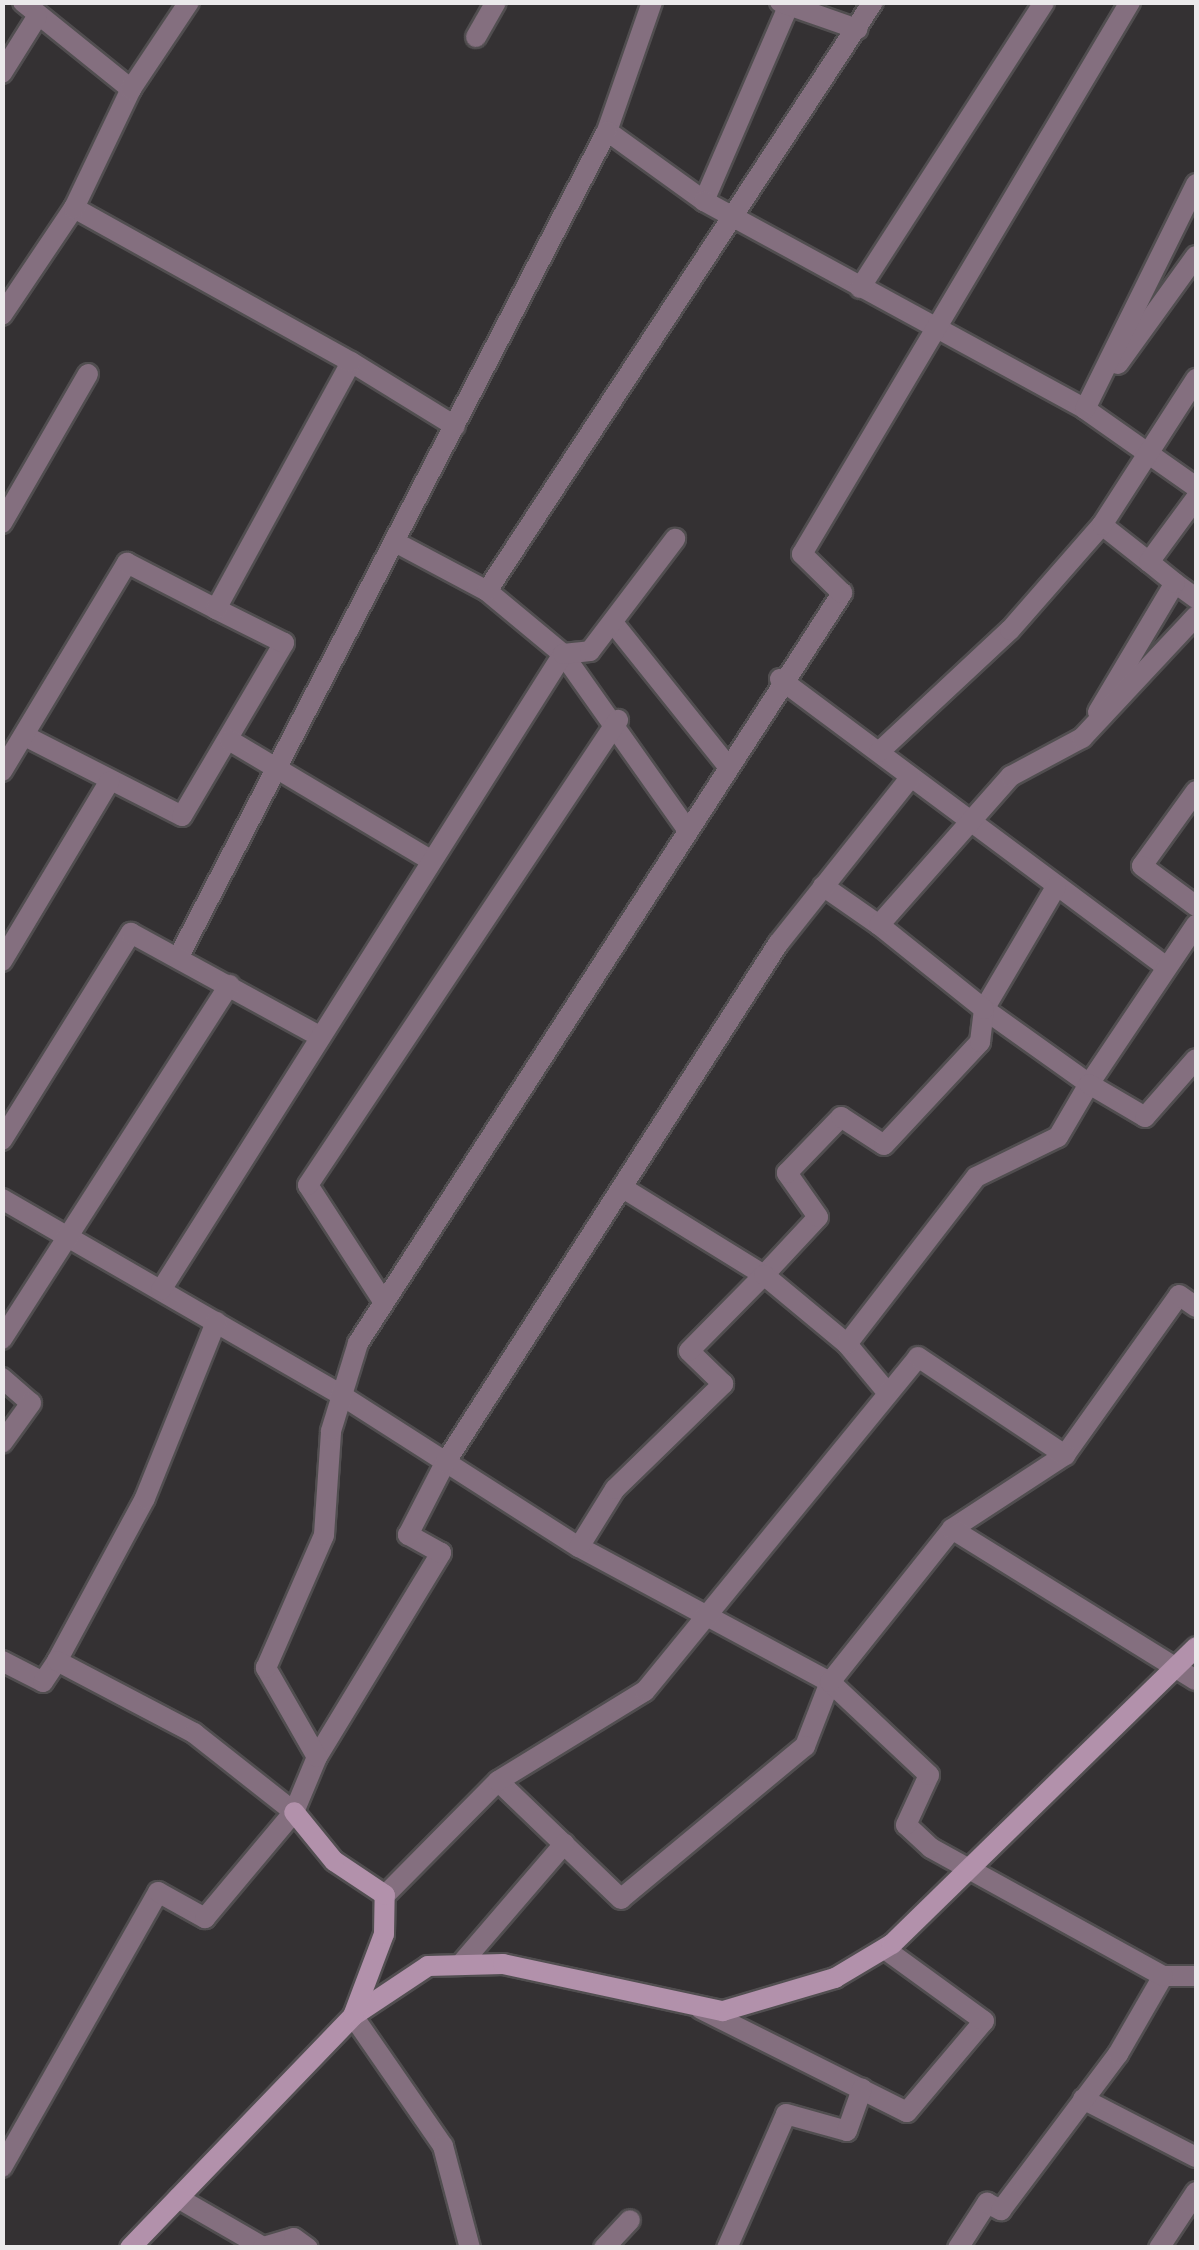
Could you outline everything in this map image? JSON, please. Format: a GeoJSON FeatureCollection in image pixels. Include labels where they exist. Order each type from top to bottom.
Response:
{"type":"FeatureCollection","features":[{"type":"Feature","properties":{"kind":"street"},"geometry":{"type":"LineString","coordinates":[[2,315],[74,208],[131,89],[189,2]]}},
{"type":"Feature","properties":{"kind":"street"},"geometry":{"type":"LineString","coordinates":[[476,37],[496,2]]}},
{"type":"Feature","properties":{"kind":"street"},"geometry":{"type":"LineString","coordinates":[[178,956],[607,131],[652,2]]}},
{"type":"Feature","properties":{"kind":"street"},"geometry":{"type":"LineString","coordinates":[[486,591],[736,222],[873,2]]}},
{"type":"Feature","properties":{"kind":"street"},"geometry":{"type":"LineString","coordinates":[[860,288],[1044,2]]}},
{"type":"Feature","properties":{"kind":"street"},"geometry":{"type":"LineString","coordinates":[[317,1756],[266,1668],[324,1535],[341,1395],[383,1302],[780,679],[842,593],[802,554],[1130,2]]}},
{"type":"Feature","properties":{"kind":"street"},"geometry":{"type":"LineString","coordinates":[[704,201],[786,4],[856,29]]}},
{"type":"Feature","properties":{"kind":"street"},"geometry":{"type":"LineString","coordinates":[[2,72],[30,10],[131,89]]}},
{"type":"Feature","properties":{"kind":"street"},"geometry":{"type":"LineString","coordinates":[[607,131],[736,222],[1085,409],[1196,488]]}},
{"type":"Feature","properties":{"kind":"street"},"geometry":{"type":"LineString","coordinates":[[1085,409],[1196,184]]}},
{"type":"Feature","properties":{"kind":"street"},"geometry":{"type":"LineString","coordinates":[[74,208],[351,362],[455,426]]}},
{"type":"Feature","properties":{"kind":"street"},"geometry":{"type":"LineString","coordinates":[[1085,409],[1196,256]]}},
{"type":"Feature","properties":{"kind":"street"},"geometry":{"type":"LineString","coordinates":[[216,608],[351,362]]}},
{"type":"Feature","properties":{"kind":"street"},"geometry":{"type":"LineString","coordinates":[[2,523],[88,374]]}},
{"type":"Feature","properties":{"kind":"street"},"geometry":{"type":"LineString","coordinates":[[878,752],[1010,630],[1102,525],[1152,455],[1196,380]]}},
{"type":"Feature","properties":{"kind":"street"},"geometry":{"type":"LineString","coordinates":[[1149,562],[1196,498]]}},
{"type":"Feature","properties":{"kind":"street"},"geometry":{"type":"LineString","coordinates":[[1102,525],[1196,598]]}},
{"type":"Feature","properties":{"kind":"street"},"geometry":{"type":"LineString","coordinates":[[161,1290],[426,858],[563,654],[590,651],[675,539]]}},
{"type":"Feature","properties":{"kind":"street"},"geometry":{"type":"LineString","coordinates":[[395,542],[486,591],[563,654],[618,720],[685,826]]}},
{"type":"Feature","properties":{"kind":"street"},"geometry":{"type":"LineString","coordinates":[[2,771],[128,563],[284,643],[182,816],[25,736]]}},
{"type":"Feature","properties":{"kind":"street"},"geometry":{"type":"LineString","coordinates":[[1082,738],[1175,584]]}},
{"type":"Feature","properties":{"kind":"street"},"geometry":{"type":"LineString","coordinates":[[879,925],[1011,776],[1082,738],[1196,616]]}},
{"type":"Feature","properties":{"kind":"street"},"geometry":{"type":"LineString","coordinates":[[614,624],[726,764]]}},
{"type":"Feature","properties":{"kind":"street"},"geometry":{"type":"LineString","coordinates":[[780,679],[1167,967]]}},
{"type":"Feature","properties":{"kind":"street"},"geometry":{"type":"LineString","coordinates":[[383,1302],[308,1184],[618,720]]}},
{"type":"Feature","properties":{"kind":"street"},"geometry":{"type":"LineString","coordinates":[[230,740],[426,858]]}},
{"type":"Feature","properties":{"kind":"street"},"geometry":{"type":"LineString","coordinates":[[2,2168],[158,1892],[204,1918],[294,1812],[317,1756],[440,1553],[408,1535],[446,1463],[823,886],[910,777]]}},
{"type":"Feature","properties":{"kind":"street"},"geometry":{"type":"LineString","coordinates":[[2,961],[110,782]]}},
{"type":"Feature","properties":{"kind":"street"},"geometry":{"type":"LineString","coordinates":[[1196,791],[1142,866],[1196,906]]}},
{"type":"Feature","properties":{"kind":"street"},"geometry":{"type":"LineString","coordinates":[[823,886],[879,925],[984,1009],[1089,1084],[1146,1117],[1196,1058]]}},
{"type":"Feature","properties":{"kind":"street"},"geometry":{"type":"LineString","coordinates":[[580,1548],[615,1488],[723,1384],[689,1351],[818,1217],[787,1173],[841,1116],[884,1145],[980,1042],[984,1009],[1056,887]]}},
{"type":"Feature","properties":{"kind":"street"},"geometry":{"type":"LineString","coordinates":[[847,1344],[976,1177],[1058,1138],[1089,1084],[1196,925]]}},
{"type":"Feature","properties":{"kind":"street"},"geometry":{"type":"LineString","coordinates":[[2,1140],[131,933],[317,1035]]}},
{"type":"Feature","properties":{"kind":"street"},"geometry":{"type":"LineString","coordinates":[[2,1339],[65,1233],[229,984]]}},
{"type":"Feature","properties":{"kind":"street"},"geometry":{"type":"LineString","coordinates":[[623,1188],[764,1275],[847,1344],[887,1392]]}},
{"type":"Feature","properties":{"kind":"street"},"geometry":{"type":"LineString","coordinates":[[4,1204],[65,1233],[341,1395],[580,1548],[830,1682],[930,1775],[906,1826],[962,1872],[1163,1976],[1196,1976]]}},
{"type":"Feature","properties":{"kind":"street"},"geometry":{"type":"LineString","coordinates":[[498,1781],[622,1898],[805,1746],[830,1682],[952,1529],[1065,1455],[1179,1296],[1196,1307]]}},
{"type":"Feature","properties":{"kind":"street"},"geometry":{"type":"LineString","coordinates":[[5,1669],[43,1682],[57,1660],[145,1498],[216,1322]]}},
{"type":"Feature","properties":{"kind":"street"},"geometry":{"type":"LineString","coordinates":[[353,2016],[384,1934],[385,1894],[498,1781],[645,1691],[712,1618],[918,1356],[1065,1455]]}},
{"type":"Feature","properties":{"kind":"street"},"geometry":{"type":"LineString","coordinates":[[2,1378],[31,1402],[2,1443]]}},
{"type":"Feature","properties":{"kind":"street"},"geometry":{"type":"LineString","coordinates":[[952,1529],[1187,1675]]}},
{"type":"Feature","properties":{"kind":"street"},"geometry":{"type":"LineString","coordinates":[[130,2248],[353,2016],[428,1966],[503,1964],[723,2011],[835,1978],[885,1949],[962,1872],[1187,1675],[1196,1647]]}},
{"type":"Feature","properties":{"kind":"street"},"geometry":{"type":"LineString","coordinates":[[57,1660],[194,1733],[294,1812],[334,1861],[385,1894]]}},
{"type":"Feature","properties":{"kind":"street"},"geometry":{"type":"LineString","coordinates":[[460,1965],[564,1844]]}},
{"type":"Feature","properties":{"kind":"street"},"geometry":{"type":"LineString","coordinates":[[680,2000],[907,2112],[984,2020],[885,1949]]}},
{"type":"Feature","properties":{"kind":"street"},"geometry":{"type":"LineString","coordinates":[[958,2248],[988,2203],[1001,2210],[1083,2099],[1163,1976]]}},
{"type":"Feature","properties":{"kind":"street"},"geometry":{"type":"LineString","coordinates":[[353,2016],[442,2146],[470,2248]]}},
{"type":"Feature","properties":{"kind":"street"},"geometry":{"type":"LineString","coordinates":[[727,2248],[786,2114],[847,2131],[862,2089]]}},
{"type":"Feature","properties":{"kind":"street"},"geometry":{"type":"LineString","coordinates":[[1083,2099],[1196,2157]]}},
{"type":"Feature","properties":{"kind":"street"},"geometry":{"type":"LineString","coordinates":[[1160,2248],[1196,2192]]}},
{"type":"Feature","properties":{"kind":"street"},"geometry":{"type":"LineString","coordinates":[[178,2198],[263,2247],[294,2238],[308,2248]]}},
{"type":"Feature","properties":{"kind":"street"},"geometry":{"type":"LineString","coordinates":[[604,2248],[630,2220]]}}]}
